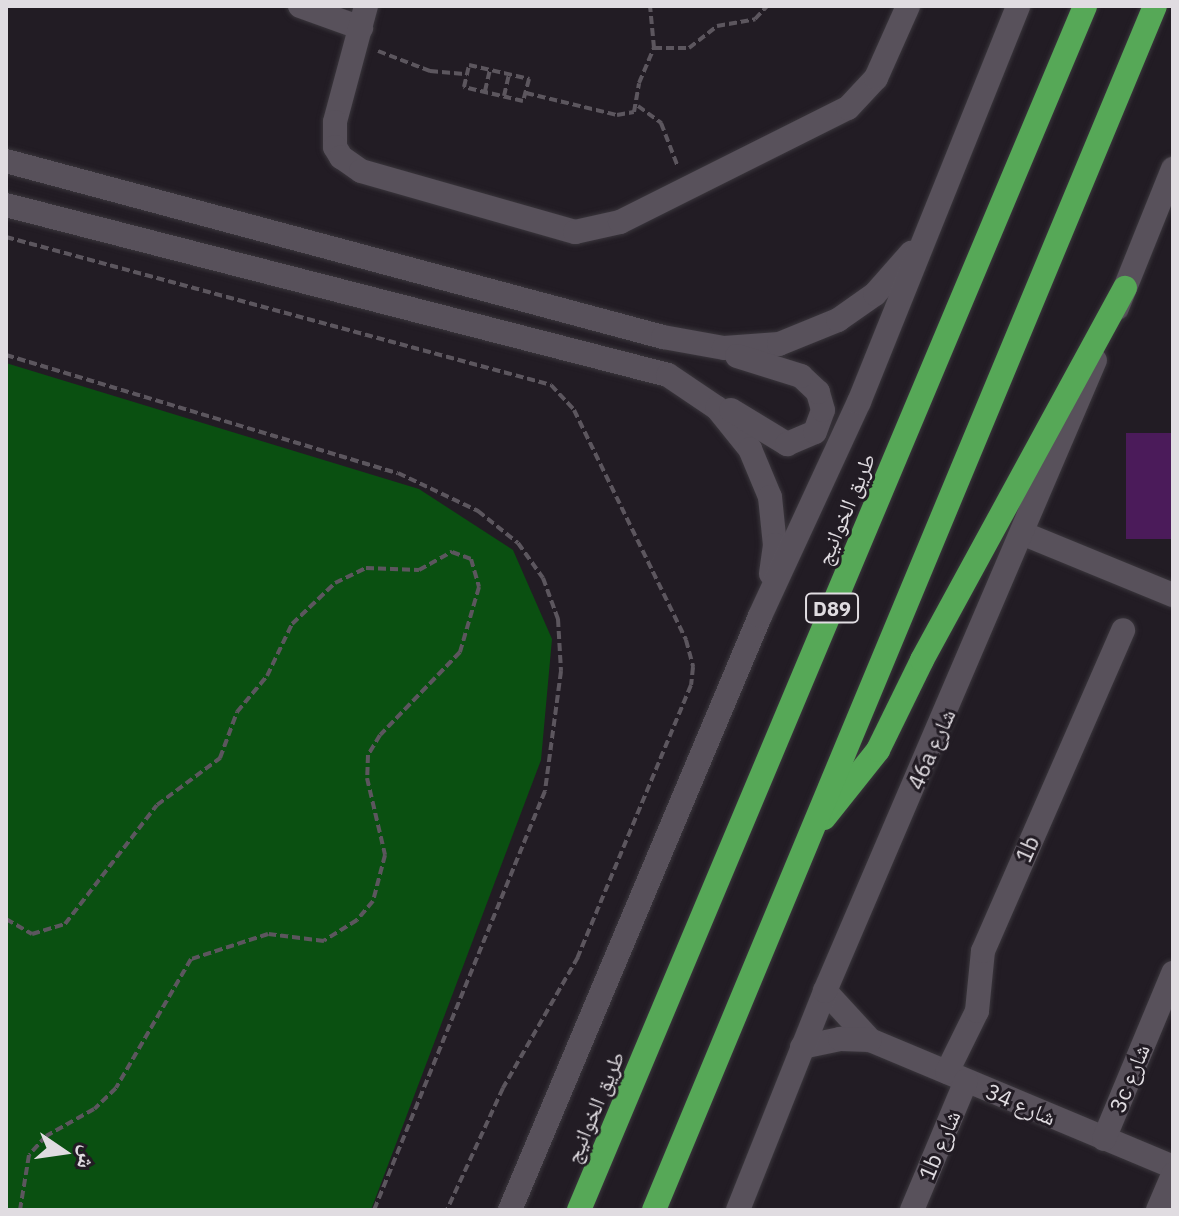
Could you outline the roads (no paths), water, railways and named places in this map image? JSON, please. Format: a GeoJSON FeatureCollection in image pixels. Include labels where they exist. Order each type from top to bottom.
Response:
{"type":"FeatureCollection","features":[{"type":"Feature","properties":{"kind":"highway","name":"طريق الخوانيج"},"geometry":{"type":"LineString","coordinates":[[579,1210],[1085,6]]}},
{"type":"Feature","properties":{"kind":"highway"},"geometry":{"type":"LineString","coordinates":[[654,1210],[1155,6]]}},
{"type":"Feature","properties":{"kind":"highway"},"geometry":{"type":"LineString","coordinates":[[811,832],[857,783],[878,750],[1125,288]]}},
{"type":"Feature","properties":{"kind":"street"},"geometry":{"type":"LineString","coordinates":[[300,6],[361,26],[333,135],[335,147],[350,166],[575,232],[620,222],[848,108],[876,78],[908,6]]}},
{"type":"Feature","properties":{"kind":"street"},"geometry":{"type":"LineString","coordinates":[[510,1210],[760,616],[859,402],[1018,6]]}},
{"type":"Feature","properties":{"kind":"street"},"geometry":{"type":"LineString","coordinates":[[6,161],[697,345],[801,376],[818,392],[821,419],[808,438],[787,444],[694,389],[640,366],[6,205]]}},
{"type":"Feature","properties":{"kind":"street","name":"46a شارع"},"geometry":{"type":"LineString","coordinates":[[738,1210],[825,991],[1024,534],[1173,169]]}},
{"type":"Feature","properties":{"kind":"street"},"geometry":{"type":"LineString","coordinates":[[697,345],[752,348],[806,336],[875,294],[925,235]]}},
{"type":"Feature","properties":{"kind":"street"},"geometry":{"type":"LineString","coordinates":[[694,389],[743,438],[770,497],[775,545],[760,616]]}},
{"type":"Feature","properties":{"kind":"street"},"geometry":{"type":"LineString","coordinates":[[1024,534],[1173,595]]}},
{"type":"Feature","properties":{"kind":"street","name":"1b"},"geometry":{"type":"LineString","coordinates":[[957,1076],[977,1011],[983,951],[1123,630]]}},
{"type":"Feature","properties":{"kind":"street","name":"3c شارع"},"geometry":{"type":"LineString","coordinates":[[1104,1139],[1173,973]]}},
{"type":"Feature","properties":{"kind":"street","name":"شارع 34"},"geometry":{"type":"LineString","coordinates":[[825,991],[870,1040]]}},
{"type":"Feature","properties":{"kind":"street","name":"شارع 34"},"geometry":{"type":"LineString","coordinates":[[802,1047],[840,1039],[870,1040],[1173,1167]]}},
{"type":"Feature","properties":{"kind":"street","name":"1b شارع"},"geometry":{"type":"LineString","coordinates":[[912,1210],[957,1076]]}},
{"type":"Feature","properties":{"kind":"street"},"geometry":{"type":"LineString","coordinates":[[1158,1210],[1173,1174]]}}]}
